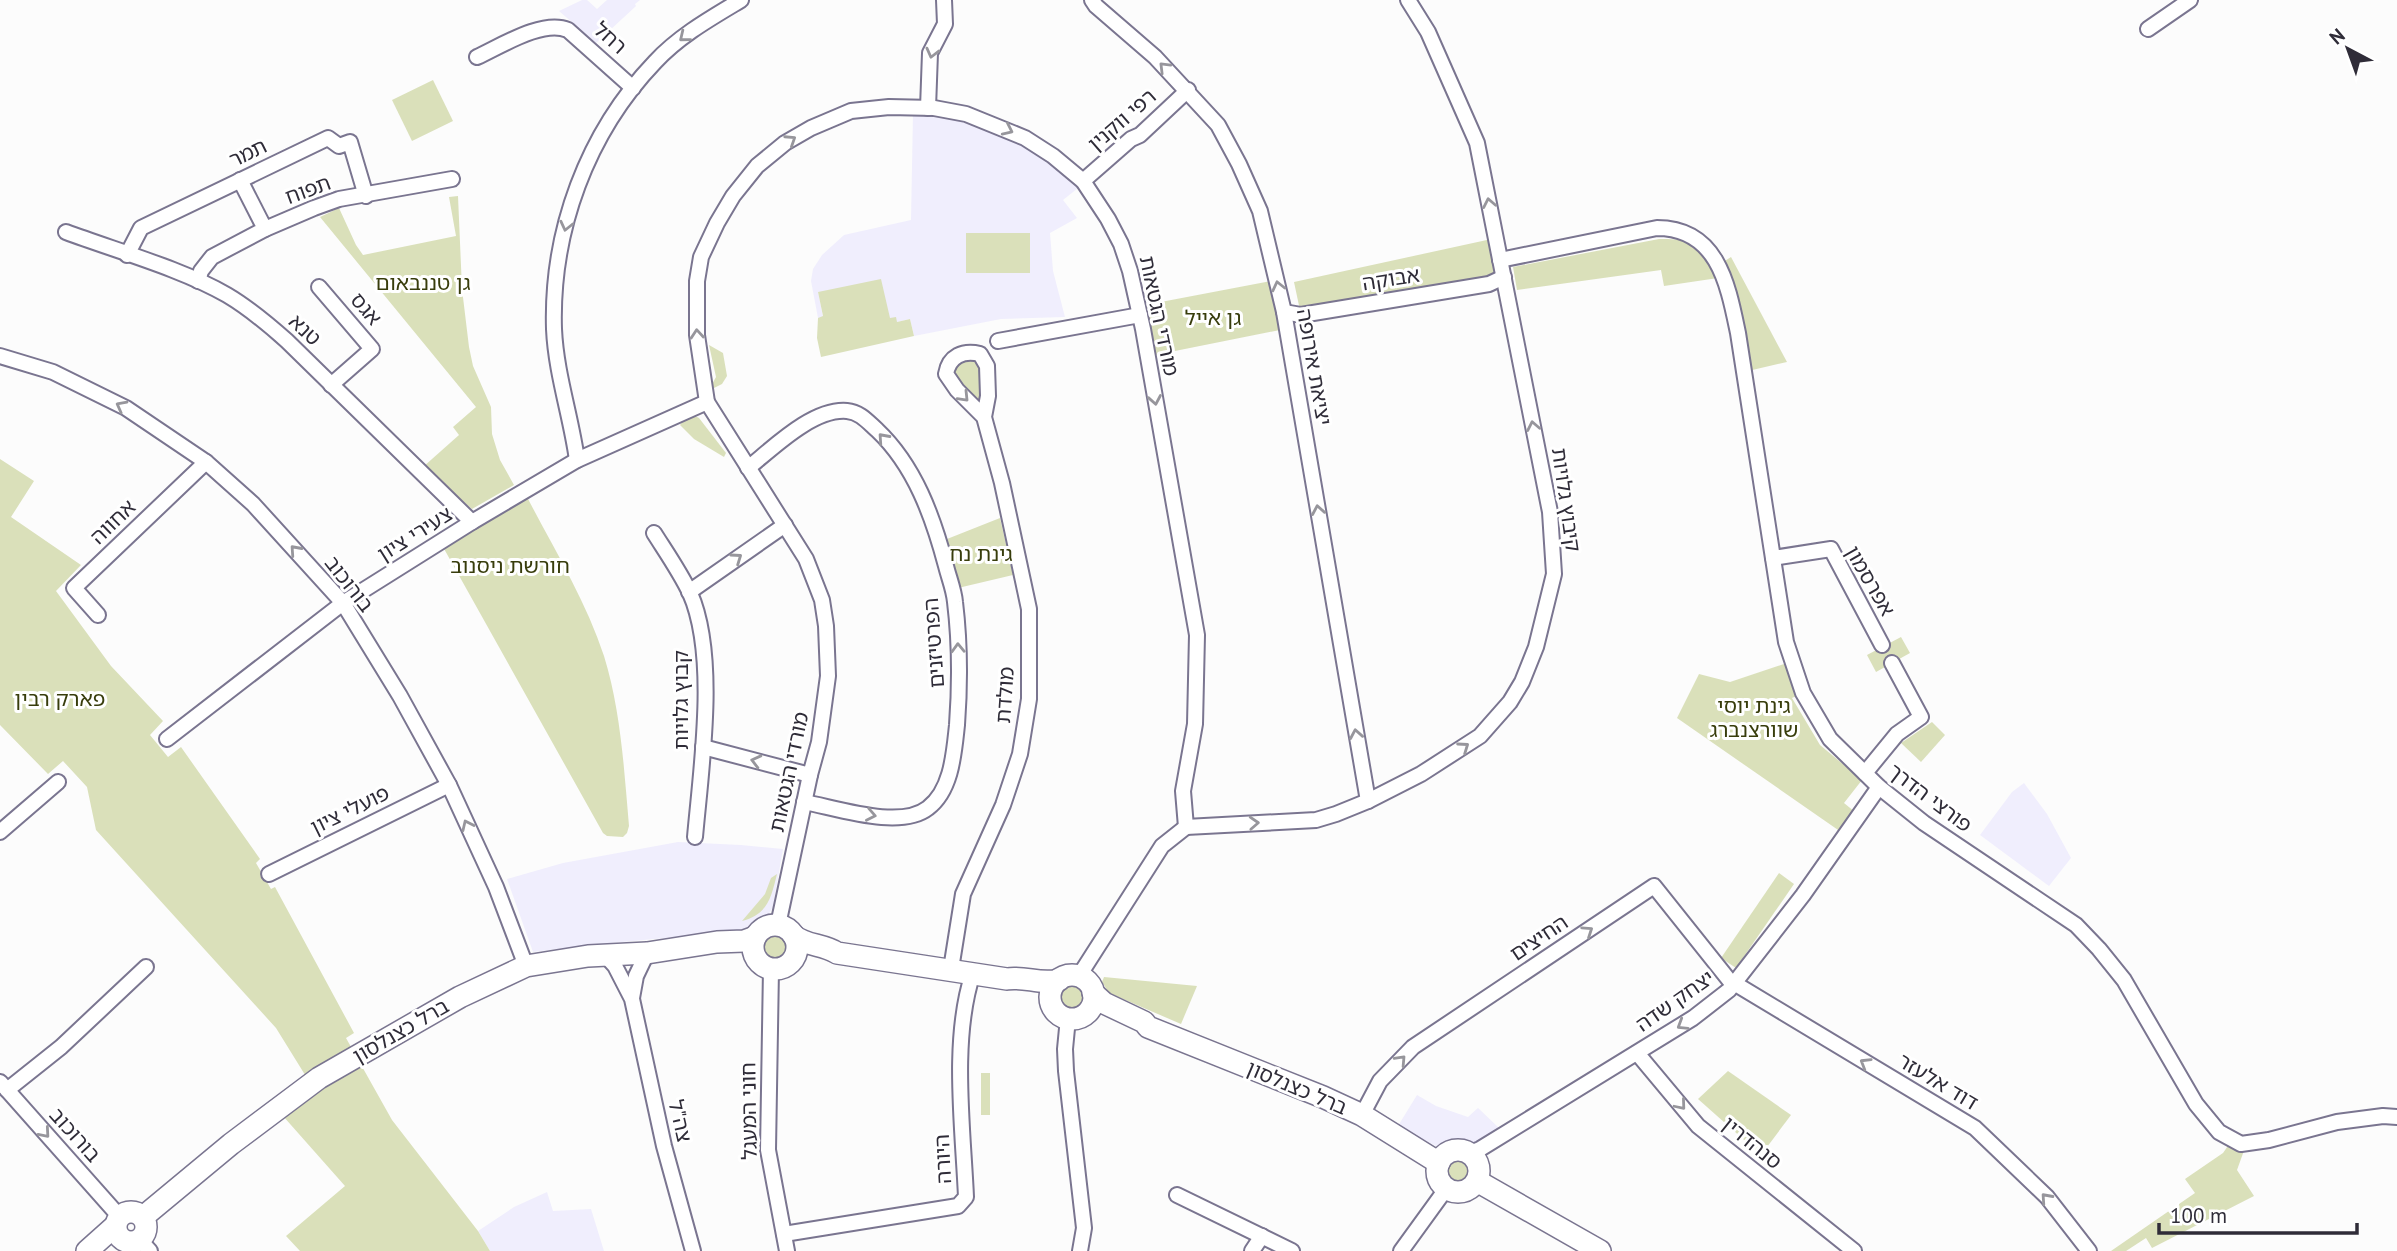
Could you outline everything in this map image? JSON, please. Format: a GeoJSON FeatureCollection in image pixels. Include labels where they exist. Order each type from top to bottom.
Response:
{"type":"FeatureCollection","features":[{"type":"Feature","properties":{"kind":"street"},"geometry":{"type":"LineString","coordinates":[[577,460],[572,429],[561,391],[554,329],[557,266],[570,207],[593,146],[656,61],[691,32],[741,0]]}},
{"type":"Feature","properties":{"kind":"street"},"geometry":{"type":"LineString","coordinates":[[928,108],[930,53],[945,24],[944,0]]}},
{"type":"Feature","properties":{"kind":"street","name":"יציאת אירופה"},"geometry":{"type":"LineString","coordinates":[[1092,0],[1155,57],[1218,125],[1260,211],[1284,312],[1368,801]]}},
{"type":"Feature","properties":{"kind":"street","name":"קיבוץ גלויות"},"geometry":{"type":"LineString","coordinates":[[1186,827],[1316,820],[1368,801],[1447,758],[1480,736],[1496,720],[1521,682],[1545,614],[1554,574],[1550,512],[1477,143],[1428,32],[1408,0]]}},
{"type":"Feature","properties":{"kind":"street"},"geometry":{"type":"LineString","coordinates":[[2148,29],[2190,0]]}},
{"type":"Feature","properties":{"kind":"street","name":"רחל"},"geometry":{"type":"LineString","coordinates":[[477,57],[544,27],[561,26],[634,88]]}},
{"type":"Feature","properties":{"kind":"street","name":"רפי ווקנין"},"geometry":{"type":"LineString","coordinates":[[1083,181],[1131,139],[1140,135],[1188,90]]}},
{"type":"Feature","properties":{"kind":"street","name":"מורדי הגטאות"},"geometry":{"type":"LineString","coordinates":[[785,930],[804,802],[819,742],[827,686],[826,626],[822,600],[806,559],[707,402],[697,335],[697,281],[701,257],[708,241],[733,196],[757,166],[785,143],[811,128],[851,111],[889,107],[928,108],[966,114],[1014,133],[1053,156],[1083,181],[1121,244],[1140,315],[1197,635],[1195,724],[1183,791],[1186,827]]}},
{"type":"Feature","properties":{"kind":"street","name":"תמר"},"geometry":{"type":"LineString","coordinates":[[127,255],[141,228],[240,180],[332,141],[342,146],[350,142],[366,196]]}},
{"type":"Feature","properties":{"kind":"street","name":"תפוח"},"geometry":{"type":"LineString","coordinates":[[198,281],[201,271],[212,257],[265,229],[339,199],[452,179]]}},
{"type":"Feature","properties":{"kind":"street"},"geometry":{"type":"LineString","coordinates":[[240,180],[265,229]]}},
{"type":"Feature","properties":{"kind":"street","name":"פורצי הדרך"},"geometry":{"type":"LineString","coordinates":[[1500,260],[1657,228],[1673,228],[1706,245],[1718,264],[1730,296],[1738,333],[1786,642],[1803,693],[1830,739],[1879,787],[1924,823],[2076,925],[2124,980],[2196,1104],[2219,1132],[2241,1144],[2269,1140],[2337,1122],[2383,1116],[2397,1117]]}},
{"type":"Feature","properties":{"kind":"street","name":"טנא"},"geometry":{"type":"LineString","coordinates":[[66,232],[198,281],[227,295],[261,318],[288,341],[472,522]]}},
{"type":"Feature","properties":{"kind":"street","name":"אבוקה"},"geometry":{"type":"LineString","coordinates":[[1284,312],[1301,315],[1489,284],[1504,277]]}},
{"type":"Feature","properties":{"kind":"street","name":"אגס"},"geometry":{"type":"LineString","coordinates":[[319,287],[372,349],[331,385]]}},
{"type":"Feature","properties":{"kind":"street"},"geometry":{"type":"LineString","coordinates":[[998,341],[1140,315]]}},
{"type":"Feature","properties":{"kind":"street","name":"בורוכוב"},"geometry":{"type":"LineString","coordinates":[[0,356],[53,372],[126,408],[206,462],[253,504],[343,603],[400,696],[449,785],[496,887],[526,966]]}},
{"type":"Feature","properties":{"kind":"street","name":"צעירי ציון"},"geometry":{"type":"LineString","coordinates":[[167,738],[343,603],[472,522],[577,460],[707,402]]}},
{"type":"Feature","properties":{"kind":"street","name":"הפרטיזנים"},"geometry":{"type":"LineString","coordinates":[[748,468],[808,422],[826,413],[849,411],[861,415],[886,439],[917,484],[939,538],[955,599],[959,646],[956,735],[949,775],[941,792],[929,808],[913,816],[891,819],[804,802]]}},
{"type":"Feature","properties":{"kind":"street","name":"מולדת"},"geometry":{"type":"LineString","coordinates":[[951,969],[964,894],[1003,805],[1016,766],[1028,699],[1029,609],[1002,483],[984,417]]}},
{"type":"Feature","properties":{"kind":"street","name":"אחווה"},"geometry":{"type":"LineString","coordinates":[[98,615],[74,588],[206,462]]}},
{"type":"Feature","properties":{"kind":"street"},"geometry":{"type":"LineString","coordinates":[[689,592],[785,524]]}},
{"type":"Feature","properties":{"kind":"street","name":"קבוץ גלויות"},"geometry":{"type":"LineString","coordinates":[[654,533],[689,592],[699,621],[705,661],[703,747],[695,837]]}},
{"type":"Feature","properties":{"kind":"street","name":"אפרסמון"},"geometry":{"type":"LineString","coordinates":[[1773,558],[1831,550],[1882,645]]}},
{"type":"Feature","properties":{"kind":"street"},"geometry":{"type":"LineString","coordinates":[[1865,773],[1897,734],[1921,717],[1892,663]]}},
{"type":"Feature","properties":{"kind":"street"},"geometry":{"type":"LineString","coordinates":[[703,747],[810,775]]}},
{"type":"Feature","properties":{"kind":"street"},"geometry":{"type":"LineString","coordinates":[[0,832],[58,782]]}},
{"type":"Feature","properties":{"kind":"street","name":"פועלי ציון"},"geometry":{"type":"LineString","coordinates":[[269,873],[449,785]]}},
{"type":"Feature","properties":{"kind":"street","name":"יצחק שדה"},"geometry":{"type":"LineString","coordinates":[[1464,1151],[1473,1152],[1480,1149],[1637,1053],[1693,1017],[1736,984],[1879,787]]}},
{"type":"Feature","properties":{"kind":"street"},"geometry":{"type":"LineString","coordinates":[[1080,1251],[1084,1228],[1065,1049],[1068,1013],[1051,991],[1069,978],[1162,846],[1186,827]]}},
{"type":"Feature","properties":{"kind":"street","name":"החיצים"},"geometry":{"type":"LineString","coordinates":[[1362,1115],[1380,1082],[1413,1046],[1654,886],[1724,975],[1736,984]]}},
{"type":"Feature","properties":{"kind":"street","name":"ברל כצנלסון"},"geometry":{"type":"LineString","coordinates":[[768,956],[764,928],[785,930],[798,940],[837,953],[1007,979],[1045,983],[1069,978],[1090,985],[1093,993],[1104,1003],[1144,1022],[1148,1027]]}},
{"type":"Feature","properties":{"kind":"street"},"geometry":{"type":"LineString","coordinates":[[768,956],[797,946],[785,930]]}},
{"type":"Feature","properties":{"kind":"street","name":"ברל כצנלסון"},"geometry":{"type":"LineString","coordinates":[[126,1237],[145,1231],[143,1217],[230,1144],[319,1078],[460,997],[526,966],[703,946],[717,942],[744,941],[768,956],[830,957],[837,953]]}},
{"type":"Feature","properties":{"kind":"street","name":"צה\"ל"},"geometry":{"type":"LineString","coordinates":[[632,999],[636,975],[647,953]]}},
{"type":"Feature","properties":{"kind":"street","name":"צה\"ל"},"geometry":{"type":"LineString","coordinates":[[605,955],[615,966],[632,999],[664,1146],[693,1251]]}},
{"type":"Feature","properties":{"kind":"street","name":"חוני המעגל"},"geometry":{"type":"LineString","coordinates":[[768,956],[768,1150],[787,1251]]}},
{"type":"Feature","properties":{"kind":"street"},"geometry":{"type":"LineString","coordinates":[[4,1086],[61,1046],[146,967]]}},
{"type":"Feature","properties":{"kind":"street","name":"היורה"},"geometry":{"type":"LineString","coordinates":[[784,1234],[958,1206],[966,1197],[961,1095],[963,1016],[973,973]]}},
{"type":"Feature","properties":{"kind":"street","name":"ברל כצנלסון"},"geometry":{"type":"LineString","coordinates":[[1007,979],[1011,984],[1040,995],[1068,1013],[1099,1014],[1140,1028],[1148,1027],[1324,1097],[1397,1135],[1439,1163]]}},
{"type":"Feature","properties":{"kind":"street","name":"דוד אלעזר"},"geometry":{"type":"LineString","coordinates":[[1736,984],[1975,1128],[2046,1197],[2089,1251]]}},
{"type":"Feature","properties":{"kind":"street"},"geometry":{"type":"LineString","coordinates":[[1068,1013],[1093,1004],[1093,993]]}},
{"type":"Feature","properties":{"kind":"street","name":"סנהדרין"},"geometry":{"type":"LineString","coordinates":[[1637,1053],[1698,1126],[1854,1251]]}},
{"type":"Feature","properties":{"kind":"street","name":"בורוכוב"},"geometry":{"type":"LineString","coordinates":[[4,1086],[126,1237]]}},
{"type":"Feature","properties":{"kind":"street"},"geometry":{"type":"LineString","coordinates":[[1464,1151],[1470,1154],[1480,1172],[1477,1181],[1469,1189],[1456,1193],[1446,1189],[1439,1181],[1439,1163],[1450,1152],[1464,1151]]}},
{"type":"Feature","properties":{"kind":"street"},"geometry":{"type":"LineString","coordinates":[[1477,1181],[1600,1251]]}},
{"type":"Feature","properties":{"kind":"street"},"geometry":{"type":"LineString","coordinates":[[1401,1251],[1446,1189]]}},
{"type":"Feature","properties":{"kind":"street"},"geometry":{"type":"LineString","coordinates":[[1177,1195],[1292,1251]]}},
{"type":"Feature","properties":{"kind":"street"},"geometry":{"type":"LineString","coordinates":[[1252,1251],[1262,1236]]}},
{"type":"Feature","properties":{"kind":"street"},"geometry":{"type":"LineString","coordinates":[[87,1251],[126,1237]]}},
{"type":"Feature","properties":{"kind":"shaded area"},"geometry":{"type":"Polygon","coordinates":[[[587,0],[597,9],[607,0],[640,0],[596,43],[559,11],[587,0]]]}},
{"type":"Feature","properties":{"kind":"shaded area"},"geometry":{"type":"Polygon","coordinates":[[[913,113],[967,120],[999,132],[1028,147],[1078,188],[1063,200],[1077,218],[1050,233],[1053,271],[1065,317],[1001,319],[914,336],[910,319],[897,322],[818,292],[823,317],[818,318],[811,281],[813,269],[822,255],[844,235],[911,220],[913,113]]]}},
{"type":"Feature","properties":{"kind":"shaded area"},"geometry":{"type":"Polygon","coordinates":[[[2024,783],[2047,814],[2071,858],[2049,886],[1980,835],[2012,792],[2024,783]]]}},
{"type":"Feature","properties":{"kind":"shaded area"},"geometry":{"type":"Polygon","coordinates":[[[678,842],[783,849],[773,907],[768,915],[751,930],[533,952],[507,879],[563,863],[678,842]]]}},
{"type":"Feature","properties":{"kind":"shaded area"},"geometry":{"type":"Polygon","coordinates":[[[1417,1095],[1436,1106],[1468,1117],[1478,1108],[1500,1129],[1487,1140],[1465,1147],[1460,1144],[1436,1146],[1398,1126],[1417,1095]]]}},
{"type":"Feature","properties":{"kind":"shaded area"},"geometry":{"type":"Polygon","coordinates":[[[547,1192],[553,1211],[591,1209],[604,1251],[490,1251],[478,1231],[514,1207],[547,1192]]]}},
{"type":"Feature","properties":{"kind":"green space"},"geometry":{"type":"Polygon","coordinates":[[[433,80],[453,121],[412,141],[392,100],[433,80]]]}},
{"type":"Feature","properties":{"kind":"green space","name":"גן טננבאום"},"geometry":{"type":"Polygon","coordinates":[[[458,196],[462,289],[469,347],[473,366],[491,407],[492,434],[500,460],[514,485],[472,509],[423,467],[459,435],[453,427],[476,407],[320,217],[339,208],[363,255],[456,236],[449,197],[458,196]]]}},
{"type":"Feature","properties":{"kind":"green space"},"geometry":{"type":"Polygon","coordinates":[[[966,233],[1030,233],[1030,273],[966,273],[966,233]]]}},
{"type":"Feature","properties":{"kind":"green space"},"geometry":{"type":"Polygon","coordinates":[[[1496,238],[1504,277],[1301,315],[1294,282],[1496,238]]]}},
{"type":"Feature","properties":{"kind":"green space"},"geometry":{"type":"Polygon","coordinates":[[[1659,239],[1681,240],[1696,247],[1718,278],[1664,286],[1661,270],[1517,290],[1513,267],[1659,239]]]}},
{"type":"Feature","properties":{"kind":"green space"},"geometry":{"type":"Polygon","coordinates":[[[1731,257],[1787,362],[1748,371],[1720,264],[1731,257]]]}},
{"type":"Feature","properties":{"kind":"green space"},"geometry":{"type":"Polygon","coordinates":[[[881,279],[890,318],[896,317],[897,322],[910,319],[914,336],[821,357],[817,338],[818,318],[823,316],[818,292],[881,279]]]}},
{"type":"Feature","properties":{"kind":"green space","name":"גן אייל"},"geometry":{"type":"Polygon","coordinates":[[[1271,281],[1280,330],[1155,355],[1145,305],[1271,281]]]}},
{"type":"Feature","properties":{"kind":"green space"},"geometry":{"type":"Polygon","coordinates":[[[709,345],[723,353],[727,376],[722,384],[714,388],[711,386],[716,377],[709,345]]]}},
{"type":"Feature","properties":{"kind":"green space"},"geometry":{"type":"Polygon","coordinates":[[[980,354],[984,417],[947,364],[980,354]]]}},
{"type":"Feature","properties":{"kind":"green space"},"geometry":{"type":"Polygon","coordinates":[[[687,416],[699,418],[726,453],[724,457],[694,439],[680,425],[687,416]]]}},
{"type":"Feature","properties":{"kind":"green space","name":"פארק רבין"},"geometry":{"type":"Polygon","coordinates":[[[0,459],[34,481],[11,517],[81,565],[56,591],[111,666],[163,721],[150,735],[168,757],[181,747],[260,859],[256,863],[271,889],[275,887],[354,1033],[346,1038],[392,1120],[478,1231],[490,1251],[300,1251],[286,1236],[345,1186],[283,1116],[315,1091],[276,1028],[96,830],[87,787],[63,761],[48,774],[0,725],[0,459]]]}},
{"type":"Feature","properties":{"kind":"green space","name":"חורשת ניסנוב"},"geometry":{"type":"Polygon","coordinates":[[[527,497],[579,595],[597,636],[610,677],[618,719],[629,826],[623,837],[607,836],[603,833],[443,547],[527,497]]]}},
{"type":"Feature","properties":{"kind":"green space","name":"גינת נח"},"geometry":{"type":"Polygon","coordinates":[[[1000,518],[1013,575],[958,588],[947,539],[1000,518]]]}},
{"type":"Feature","properties":{"kind":"green space"},"geometry":{"type":"Polygon","coordinates":[[[1901,637],[1910,653],[1876,672],[1867,655],[1901,637]]]}},
{"type":"Feature","properties":{"kind":"green space","name":"גינת יוסי שוורצנברג"},"geometry":{"type":"Polygon","coordinates":[[[1790,662],[1801,694],[1792,698],[1820,745],[1862,780],[1844,803],[1855,812],[1841,832],[1677,718],[1699,674],[1730,682],[1790,662]]]}},
{"type":"Feature","properties":{"kind":"green space"},"geometry":{"type":"Polygon","coordinates":[[[1932,722],[1945,735],[1921,762],[1901,743],[1932,722]]]}},
{"type":"Feature","properties":{"kind":"green space"},"geometry":{"type":"Polygon","coordinates":[[[1779,873],[1794,884],[1736,968],[1721,958],[1779,873]]]}},
{"type":"Feature","properties":{"kind":"green space"},"geometry":{"type":"Polygon","coordinates":[[[777,874],[767,904],[758,914],[742,921],[765,894],[771,878],[777,874]]]}},
{"type":"Feature","properties":{"kind":"green space"},"geometry":{"type":"Polygon","coordinates":[[[774,934],[783,938],[787,947],[783,956],[774,960],[765,956],[761,947],[765,938],[774,934]]]}},
{"type":"Feature","properties":{"kind":"green space"},"geometry":{"type":"Polygon","coordinates":[[[1104,977],[1197,986],[1181,1024],[1109,993],[1102,982],[1104,977]]]}},
{"type":"Feature","properties":{"kind":"green space"},"geometry":{"type":"Polygon","coordinates":[[[1072,986],[1080,989],[1083,997],[1080,1005],[1072,1008],[1064,1005],[1061,997],[1064,989],[1072,986]]]}},
{"type":"Feature","properties":{"kind":"green space"},"geometry":{"type":"Polygon","coordinates":[[[1728,1071],[1791,1115],[1761,1155],[1698,1099],[1728,1071]]]}},
{"type":"Feature","properties":{"kind":"green space"},"geometry":{"type":"Polygon","coordinates":[[[981,1073],[990,1073],[990,1115],[981,1115],[981,1073]]]}},
{"type":"Feature","properties":{"kind":"green space"},"geometry":{"type":"Polygon","coordinates":[[[2232,1140],[2246,1145],[2237,1170],[2254,1196],[2152,1248],[2146,1238],[2126,1251],[2111,1251],[2195,1193],[2185,1179],[2223,1153],[2232,1140]]]}},
{"type":"Feature","properties":{"kind":"green space"},"geometry":{"type":"Polygon","coordinates":[[[1458,1159],[1467,1162],[1470,1171],[1467,1180],[1458,1183],[1449,1180],[1446,1171],[1449,1162],[1458,1159]]]}}]}
